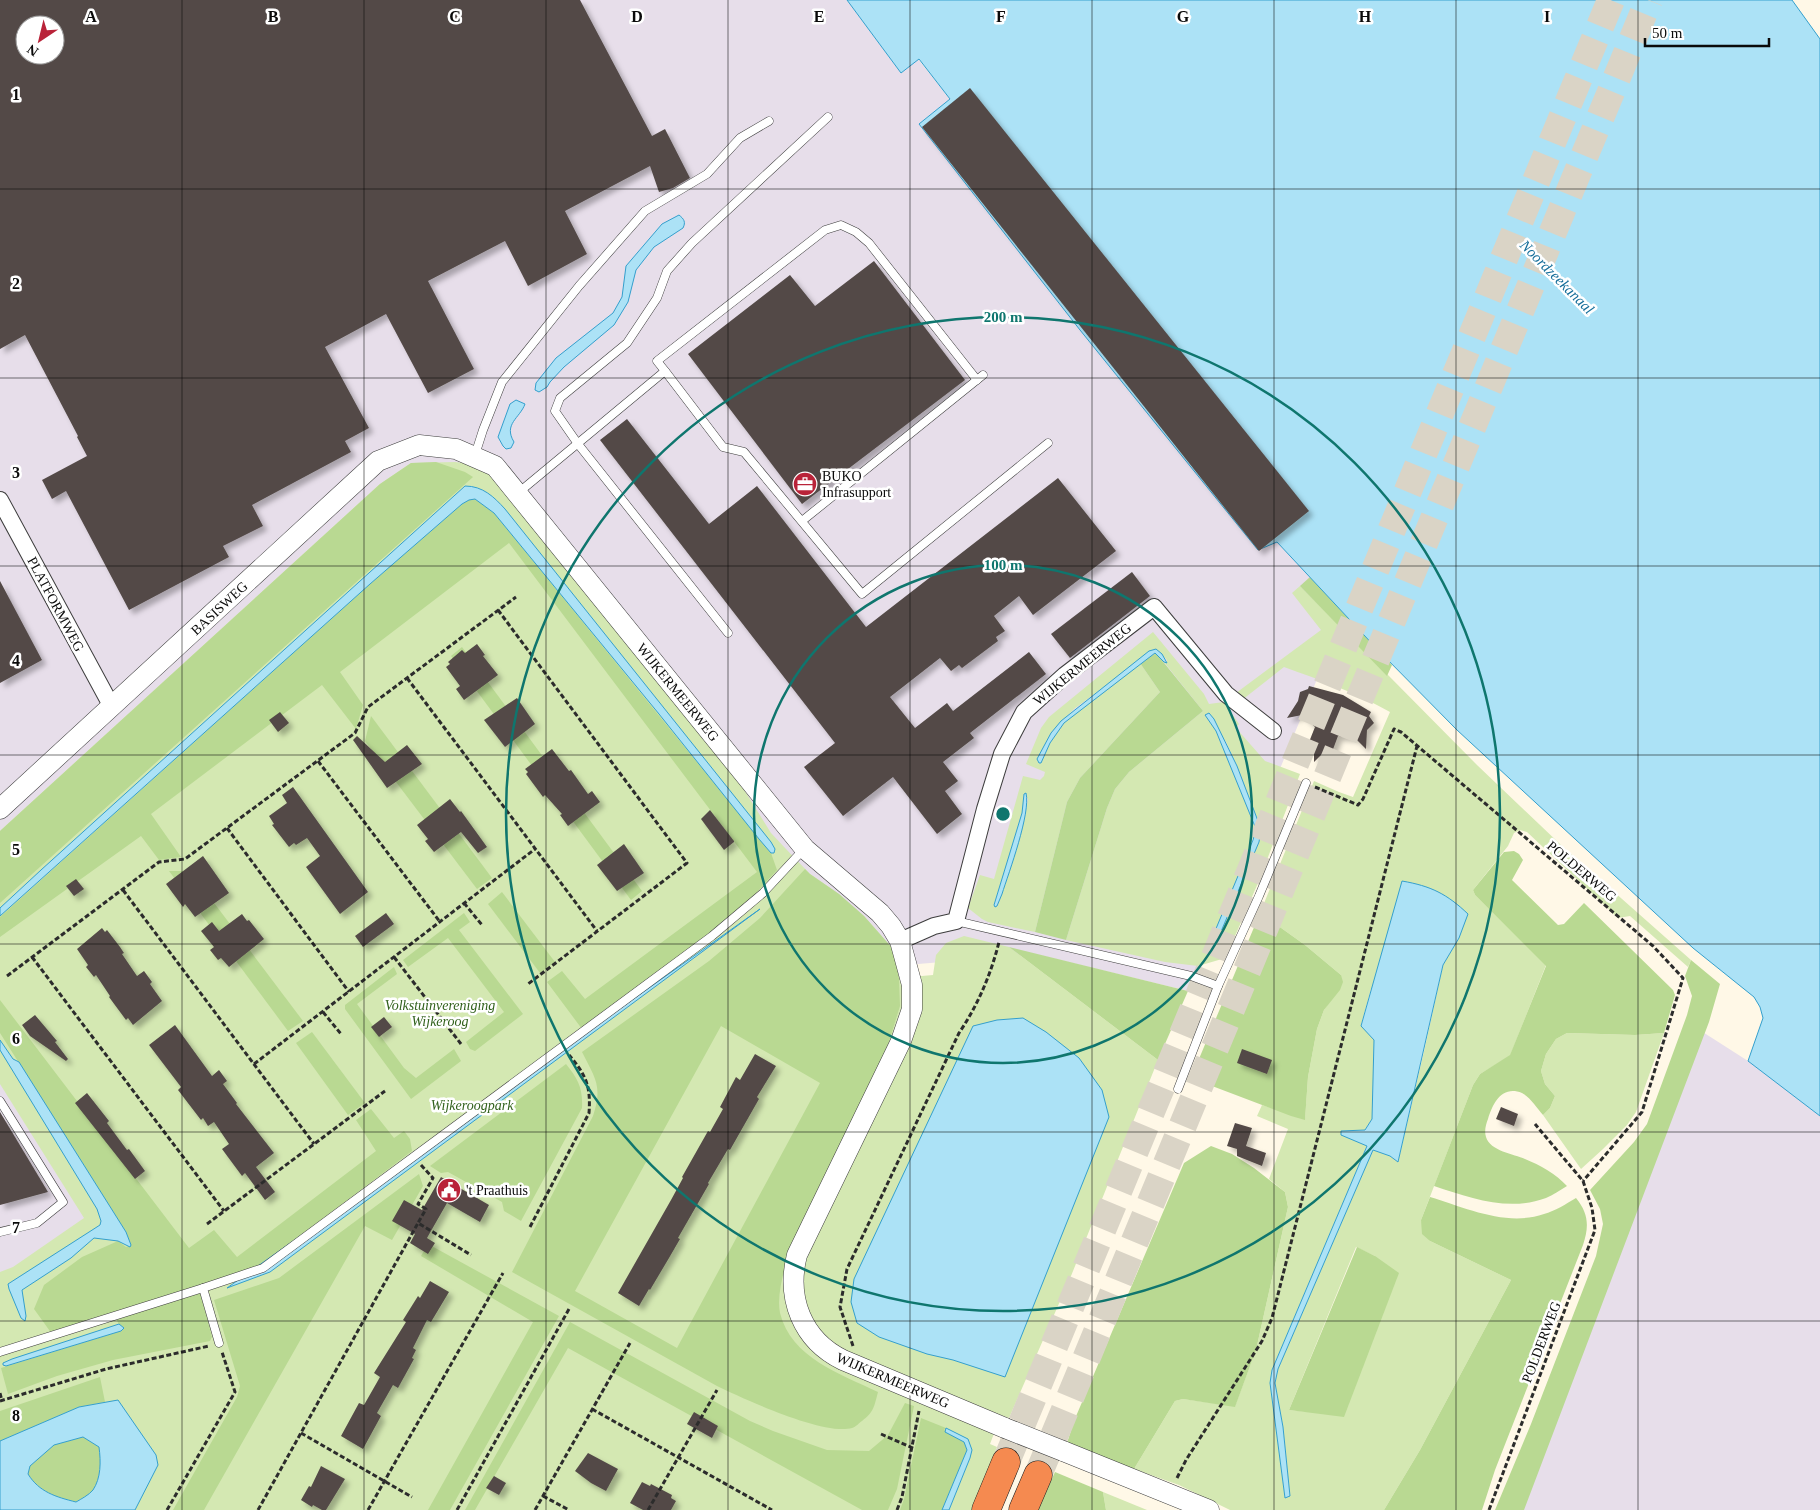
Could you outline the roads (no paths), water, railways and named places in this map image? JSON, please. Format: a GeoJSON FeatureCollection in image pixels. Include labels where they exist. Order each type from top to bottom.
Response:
{"type":"FeatureCollection","features":[{"type":"Feature","properties":{"kind":"highway"},"geometry":{"type":"LineString","coordinates":[[986,1510],[1006,1462]]}},
{"type":"Feature","properties":{"kind":"highway"},"geometry":{"type":"LineString","coordinates":[[1023,1510],[1038,1475]]}},
{"type":"Feature","properties":{"kind":"street","name":"BASISWEG"},"geometry":{"type":"LineString","coordinates":[[0,809],[378,461],[419,445],[465,453]]}},
{"type":"Feature","properties":{"kind":"street","name":"WIJKERMEERWEG"},"geometry":{"type":"LineString","coordinates":[[465,453],[495,466],[805,849],[880,913],[900,941],[912,985],[912,1009],[909,1021],[797,1255],[793,1273],[794,1292],[804,1324],[820,1346],[828,1352],[1005,1428],[1209,1510]]}},
{"type":"Feature","properties":{"kind":"street","name":"PLATFORMWEG"},"geometry":{"type":"LineString","coordinates":[[0,500],[112,707]]}},
{"type":"Feature","properties":{"kind":"street","name":"WIJKERMEERWEG"},"geometry":{"type":"LineString","coordinates":[[956,921],[985,810],[1002,754],[1024,712],[1064,675],[1154,606],[1226,694],[1273,731]]}},
{"type":"Feature","properties":{"kind":"street"},"geometry":{"type":"LineString","coordinates":[[900,941],[934,926],[956,921]]}},
{"type":"Feature","properties":{"kind":"lane"},"geometry":{"type":"LineString","coordinates":[[728,633],[578,444],[555,411],[560,398],[627,343],[657,298],[667,271],[692,243],[828,117]]}},
{"type":"Feature","properties":{"kind":"lane"},"geometry":{"type":"LineString","coordinates":[[465,453],[483,430],[502,382],[580,286],[645,211],[707,174],[740,138],[769,121]]}},
{"type":"Feature","properties":{"kind":"lane"},"geometry":{"type":"LineString","coordinates":[[802,521],[980,378],[869,243],[856,232],[841,225],[825,230],[657,361],[723,447],[744,452],[862,594],[1048,443]]}},
{"type":"Feature","properties":{"kind":"lane"},"geometry":{"type":"LineString","coordinates":[[518,494],[665,371]]}},
{"type":"Feature","properties":{"kind":"lane"},"geometry":{"type":"LineString","coordinates":[[1178,1089],[1218,986],[1259,896],[1306,783]]}},
{"type":"Feature","properties":{"kind":"lane"},"geometry":{"type":"LineString","coordinates":[[0,1352],[263,1268],[712,936],[763,892],[805,849]]}},
{"type":"Feature","properties":{"kind":"lane"},"geometry":{"type":"LineString","coordinates":[[956,921],[1191,976],[1218,986]]}},
{"type":"Feature","properties":{"kind":"lane"},"geometry":{"type":"LineString","coordinates":[[0,1101],[63,1202],[38,1223],[0,1232]]}},
{"type":"Feature","properties":{"kind":"lane"},"geometry":{"type":"LineString","coordinates":[[203,1288],[219,1344]]}},
{"type":"Feature","properties":{"kind":"water","name":"Noordzeekanaal"},"geometry":{"type":"Polygon","coordinates":[[[847,0],[1792,0],[1820,39],[1820,1116],[1748,1061],[1763,1018],[1760,1007],[1754,997],[1693,948],[1457,730],[1378,650],[1277,542],[1258,550],[1080,330],[919,124],[950,99],[919,59],[901,73],[847,0]]]}},
{"type":"Feature","properties":{"kind":"water"},"geometry":{"type":"Polygon","coordinates":[[[679,215],[684,221],[683,228],[654,247],[636,270],[628,302],[614,325],[564,367],[547,387],[539,392],[535,390],[536,383],[556,358],[613,313],[622,297],[626,266],[662,224],[679,215]]]}},
{"type":"Feature","properties":{"kind":"water"},"geometry":{"type":"Polygon","coordinates":[[[516,400],[525,404],[511,426],[511,436],[514,442],[511,448],[506,449],[498,437],[510,404],[516,400]]]}},
{"type":"Feature","properties":{"kind":"water"},"geometry":{"type":"Polygon","coordinates":[[[465,486],[483,490],[505,509],[771,842],[775,849],[774,853],[771,853],[759,839],[494,513],[475,499],[462,504],[370,584],[0,916],[0,908],[41,870],[465,486]]]}},
{"type":"Feature","properties":{"kind":"water"},"geometry":{"type":"Polygon","coordinates":[[[1156,649],[1162,654],[1167,663],[1155,653],[1064,723],[1050,743],[1041,763],[1039,763],[1037,759],[1051,733],[1061,721],[1149,651],[1156,649]]]}},
{"type":"Feature","properties":{"kind":"water"},"geometry":{"type":"Polygon","coordinates":[[[1209,713],[1214,719],[1237,766],[1261,829],[1259,842],[1215,942],[1212,940],[1215,931],[1256,829],[1216,731],[1205,715],[1209,713]]]}},
{"type":"Feature","properties":{"kind":"water"},"geometry":{"type":"Polygon","coordinates":[[[1026,793],[1027,802],[1019,843],[1002,894],[995,907],[994,905],[1022,813],[1024,794],[1026,793]]]}},
{"type":"Feature","properties":{"kind":"water"},"geometry":{"type":"Polygon","coordinates":[[[1402,881],[1422,885],[1446,896],[1468,914],[1459,938],[1443,965],[1398,1162],[1390,1156],[1373,1150],[1278,1369],[1275,1383],[1283,1427],[1290,1496],[1285,1498],[1270,1383],[1272,1370],[1367,1146],[1341,1135],[1341,1131],[1365,1130],[1372,1119],[1374,1040],[1361,1026],[1402,881]]]}},
{"type":"Feature","properties":{"kind":"water"},"geometry":{"type":"Polygon","coordinates":[[[760,909],[270,1272],[227,1288],[760,909]]]}},
{"type":"Feature","properties":{"kind":"water"},"geometry":{"type":"Polygon","coordinates":[[[1023,1018],[1046,1032],[1079,1058],[1102,1090],[1109,1117],[1005,1377],[953,1360],[927,1354],[879,1337],[857,1323],[851,1302],[854,1279],[973,1026],[997,1020],[1023,1018]]]}},
{"type":"Feature","properties":{"kind":"water"},"geometry":{"type":"Polygon","coordinates":[[[0,1040],[13,1059],[19,1062],[126,1232],[131,1245],[130,1247],[118,1241],[94,1238],[71,1258],[22,1290],[25,1321],[21,1318],[8,1284],[100,1225],[101,1221],[97,1209],[0,1050],[0,1040]]]}},
{"type":"Feature","properties":{"kind":"water"},"geometry":{"type":"Polygon","coordinates":[[[119,1324],[124,1328],[121,1331],[6,1366],[3,1365],[3,1363],[12,1359],[119,1324]]]}},
{"type":"Feature","properties":{"kind":"water"},"geometry":{"type":"Polygon","coordinates":[[[118,1400],[156,1455],[158,1465],[135,1510],[0,1510],[0,1441],[79,1407],[118,1400]],[[83,1437],[54,1445],[30,1466],[28,1474],[37,1485],[55,1496],[76,1502],[89,1494],[96,1485],[100,1470],[99,1447],[83,1437]]]}},
{"type":"Feature","properties":{"kind":"water"},"geometry":{"type":"Polygon","coordinates":[[[946,1428],[968,1439],[972,1450],[949,1510],[942,1510],[967,1450],[964,1442],[945,1432],[946,1428]]]}},
{"type":"Feature","properties":{"kind":"tunnel"},"geometry":{"type":"LineString","coordinates":[[1006,1462],[1611,0]]}},
{"type":"Feature","properties":{"kind":"tunnel"},"geometry":{"type":"LineString","coordinates":[[1038,1475],[1649,0]]}},
{"type":"Feature","properties":{"kind":"place","name":"BUKO Infrasupport"},"geometry":{"type":"Point","coordinates":[805,484]}},
{"type":"Feature","properties":{"kind":"place","name":"'t Praathuis"},"geometry":{"type":"Point","coordinates":[449,1190]}},
{"type":"Feature","properties":{"kind":"park label","name":"Volkstuinvereniging Wijkeroog"},"geometry":{"type":"Point","coordinates":[440,1014]}},
{"type":"Feature","properties":{"kind":"park label","name":"Wijkeroogpark"},"geometry":{"type":"Point","coordinates":[472,1105]}}]}
